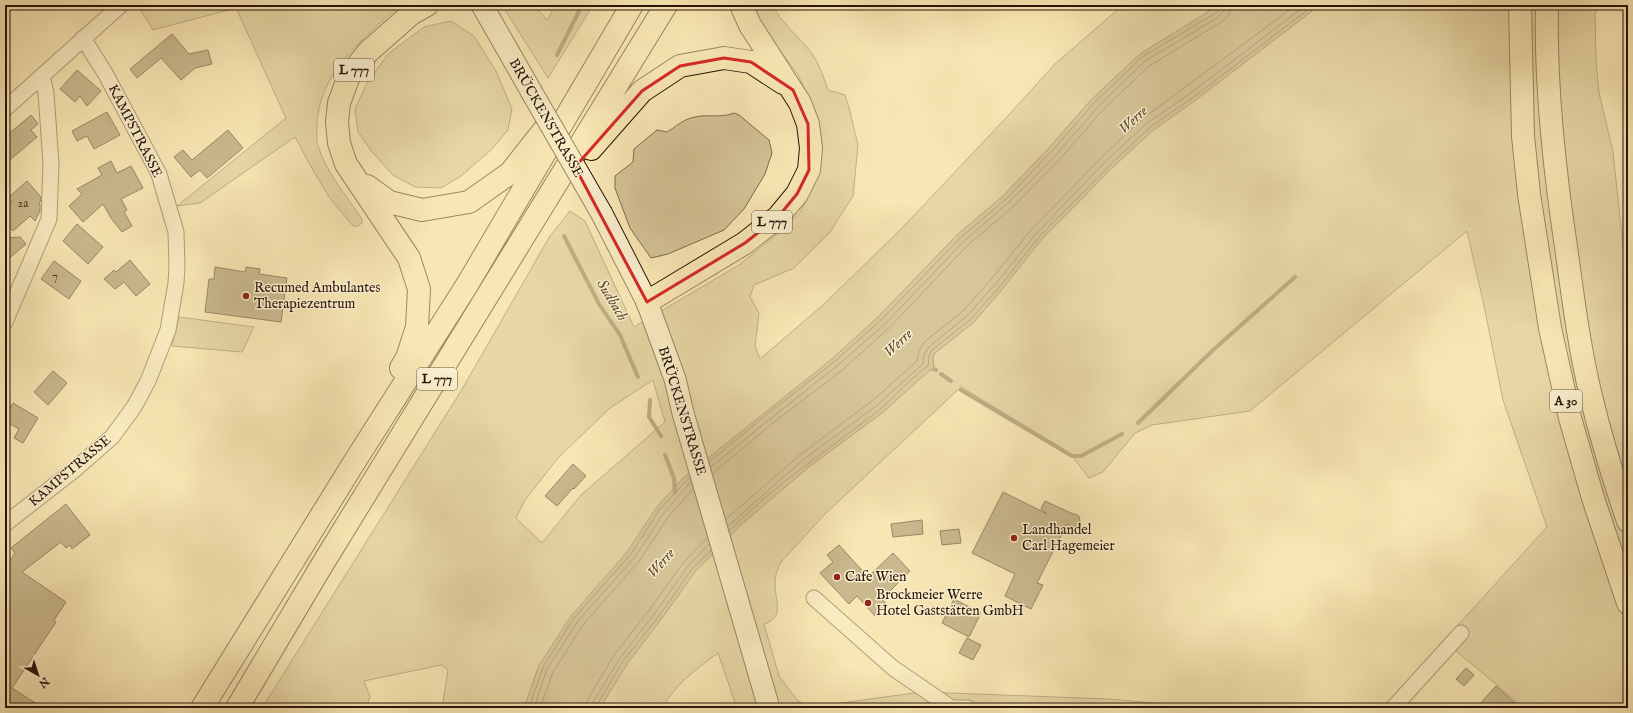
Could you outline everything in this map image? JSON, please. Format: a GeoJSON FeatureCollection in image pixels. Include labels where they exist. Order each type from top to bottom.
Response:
{"type":"FeatureCollection","features":[{"type":"Feature","properties":{"kind":"highway","name":"L 777"},"geometry":{"type":"LineString","coordinates":[[355,461],[357,442],[407,358],[417,327],[419,289],[409,258],[346,164],[339,143],[337,122],[339,103],[349,76],[368,52],[411,14],[427,5]]}},
{"type":"Feature","properties":{"kind":"highway","name":"L 777"},"geometry":{"type":"LineString","coordinates":[[202,708],[355,461],[467,285],[632,5]]}},
{"type":"Feature","properties":{"kind":"highway","name":"L 777"},"geometry":{"type":"LineString","coordinates":[[237,708],[322,565],[666,5]]}},
{"type":"Feature","properties":{"kind":"highway","name":"L 777"},"geometry":{"type":"LineString","coordinates":[[647,302],[745,243],[778,217],[796,194],[808,170],[810,148],[808,124],[800,103],[750,25],[741,5]]}},
{"type":"Feature","properties":{"kind":"highway","name":"A 30"},"geometry":{"type":"LineString","coordinates":[[1520,5],[1523,136],[1529,194],[1550,328],[1570,418],[1593,498],[1628,603]]}},
{"type":"Feature","properties":{"kind":"highway","name":"A 30"},"geometry":{"type":"LineString","coordinates":[[1547,5],[1550,115],[1555,167],[1577,322],[1589,389],[1612,475],[1628,521]]}},
{"type":"Feature","properties":{"kind":"highway"},"geometry":{"type":"LineString","coordinates":[[346,164],[371,190],[389,202],[422,210],[469,202],[510,173],[540,137],[593,50],[617,30]]}},
{"type":"Feature","properties":{"kind":"highway"},"geometry":{"type":"LineString","coordinates":[[551,194],[642,91],[680,66],[724,58],[751,62],[793,90]]}},
{"type":"Feature","properties":{"kind":"main road","name":"BRÜCKENSTRASSE"},"geometry":{"type":"LineString","coordinates":[[482,5],[602,214],[647,302],[675,378],[683,413],[769,708]]}},
{"type":"Feature","properties":{"kind":"street"},"geometry":{"type":"LineString","coordinates":[[5,109],[121,5]]}},
{"type":"Feature","properties":{"kind":"street","name":"KAMPSTRASSE"},"geometry":{"type":"LineString","coordinates":[[5,524],[73,471],[112,437],[134,407],[148,381],[168,330],[178,266],[176,232],[159,174],[105,73],[83,38]]}},
{"type":"Feature","properties":{"kind":"street"},"geometry":{"type":"LineString","coordinates":[[5,322],[49,219],[51,164],[46,93],[42,76]]}},
{"type":"Feature","properties":{"kind":"street"},"geometry":{"type":"LineString","coordinates":[[814,598],[893,668],[948,708],[968,708]]}},
{"type":"Feature","properties":{"kind":"street"},"geometry":{"type":"LineString","coordinates":[[1393,708],[1461,633]]}},
{"type":"Feature","properties":{"kind":"highlighted area"},"geometry":{"type":"Polygon","coordinates":[[[724,58],[751,62],[793,90],[808,124],[809,170],[797,194],[778,217],[745,243],[647,302],[575,167],[642,91],[680,66],[724,58]]]}},
{"type":"Feature","properties":{"kind":"shaded area"},"geometry":{"type":"Polygon","coordinates":[[[144,5],[400,5],[357,44],[345,59],[325,90],[319,108],[317,128],[318,146],[326,166],[362,219],[362,223],[358,226],[353,226],[329,197],[295,137],[200,203],[177,206],[286,118],[236,8],[153,30],[140,9],[144,5]]]}},
{"type":"Feature","properties":{"kind":"shaded area"},"geometry":{"type":"Polygon","coordinates":[[[502,5],[534,5],[547,20],[556,5],[593,5],[548,78],[502,5]]]}},
{"type":"Feature","properties":{"kind":"shaded area"},"geometry":{"type":"Polygon","coordinates":[[[746,5],[772,5],[784,22],[813,56],[822,73],[828,90],[845,95],[858,145],[853,196],[830,232],[794,268],[754,285],[750,297],[759,313],[755,346],[760,359],[823,305],[901,229],[1055,64],[1123,5],[1219,5],[1140,54],[1092,99],[1047,150],[1003,196],[957,235],[879,316],[832,359],[682,479],[657,507],[627,552],[539,665],[524,708],[442,708],[448,670],[441,665],[364,681],[370,697],[366,708],[262,708],[461,391],[550,236],[570,211],[585,221],[634,327],[739,265],[774,237],[800,213],[812,188],[818,156],[811,102],[798,75],[779,49],[757,24],[746,5]],[[653,380],[610,408],[558,458],[525,500],[516,518],[542,543],[581,495],[665,422],[653,380]]]}},
{"type":"Feature","properties":{"kind":"shaded area"},"geometry":{"type":"Polygon","coordinates":[[[1320,5],[1598,5],[1595,14],[1596,61],[1599,93],[1613,152],[1628,291],[1628,708],[1524,708],[1455,650],[1404,708],[1383,708],[1547,527],[1503,400],[1467,231],[1250,411],[1152,425],[1135,433],[1103,472],[1089,478],[1070,453],[961,387],[825,514],[781,562],[777,570],[775,584],[777,613],[771,621],[764,624],[779,676],[798,701],[811,707],[922,692],[1109,699],[1211,708],[737,708],[718,653],[694,671],[680,684],[662,708],[600,708],[627,664],[695,572],[743,523],[810,466],[882,413],[929,371],[934,369],[933,357],[935,353],[974,322],[1041,240],[1113,167],[1152,131],[1193,102],[1320,5]]]}},
{"type":"Feature","properties":{"kind":"shaded area"},"geometry":{"type":"Polygon","coordinates":[[[451,21],[474,36],[496,71],[512,109],[508,130],[492,149],[461,176],[441,188],[415,187],[393,175],[372,152],[358,132],[355,109],[367,83],[388,54],[424,27],[451,21]]]}},
{"type":"Feature","properties":{"kind":"shaded area"},"geometry":{"type":"Polygon","coordinates":[[[734,113],[739,115],[769,140],[772,153],[765,174],[744,209],[724,230],[668,254],[651,258],[630,228],[615,188],[615,176],[633,162],[634,149],[657,130],[667,132],[685,120],[691,118],[702,116],[723,116],[734,113]]]}},
{"type":"Feature","properties":{"kind":"shaded area"},"geometry":{"type":"Polygon","coordinates":[[[179,317],[254,327],[242,352],[172,346],[179,317]]]}},
{"type":"Feature","properties":{"kind":"water","name":"Werre"},"geometry":{"type":"Polygon","coordinates":[[[1219,5],[1320,5],[1193,102],[1152,131],[1113,167],[1041,240],[974,322],[935,353],[933,357],[934,369],[929,371],[882,413],[810,466],[743,523],[695,572],[627,664],[600,708],[524,708],[539,665],[571,616],[627,552],[657,507],[682,479],[832,359],[879,316],[957,235],[1003,196],[1047,150],[1092,99],[1140,54],[1219,5]]]}},
{"type":"Feature","properties":{"kind":"building"},"geometry":{"type":"Polygon","coordinates":[[[172,34],[189,54],[208,50],[212,64],[195,68],[181,80],[161,58],[137,78],[130,69],[172,34]]]}},
{"type":"Feature","properties":{"kind":"building"},"geometry":{"type":"Polygon","coordinates":[[[77,70],[101,91],[87,106],[80,96],[75,102],[60,89],[77,70]]]}},
{"type":"Feature","properties":{"kind":"building"},"geometry":{"type":"Polygon","coordinates":[[[107,112],[120,135],[94,149],[87,136],[77,141],[72,131],[107,112]]]}},
{"type":"Feature","properties":{"kind":"building"},"geometry":{"type":"Polygon","coordinates":[[[31,115],[38,124],[31,130],[37,137],[5,164],[5,137],[31,115]]]}},
{"type":"Feature","properties":{"kind":"building"},"geometry":{"type":"Polygon","coordinates":[[[228,130],[243,148],[207,178],[200,170],[191,177],[174,157],[183,150],[192,160],[228,130]]]}},
{"type":"Feature","properties":{"kind":"building"},"geometry":{"type":"Polygon","coordinates":[[[111,161],[117,173],[131,166],[143,188],[121,199],[127,210],[124,212],[132,226],[122,232],[111,218],[103,204],[83,222],[69,206],[82,194],[77,189],[102,175],[98,168],[111,161]]]}},
{"type":"Feature","properties":{"kind":"building"},"geometry":{"type":"Polygon","coordinates":[[[27,181],[41,197],[41,201],[39,203],[40,211],[35,221],[30,216],[13,231],[5,222],[5,208],[12,203],[8,198],[27,181]]]}},
{"type":"Feature","properties":{"kind":"building"},"geometry":{"type":"Polygon","coordinates":[[[77,224],[103,247],[88,264],[63,241],[77,224]]]}},
{"type":"Feature","properties":{"kind":"building"},"geometry":{"type":"Polygon","coordinates":[[[20,237],[26,244],[5,262],[5,238],[20,237]]]}},
{"type":"Feature","properties":{"kind":"building"},"geometry":{"type":"Polygon","coordinates":[[[130,260],[150,284],[136,296],[124,282],[115,289],[104,279],[114,270],[116,272],[130,260]]]}},
{"type":"Feature","properties":{"kind":"building"},"geometry":{"type":"Polygon","coordinates":[[[54,261],[81,281],[69,299],[41,279],[54,261]]]}},
{"type":"Feature","properties":{"kind":"building","name":"Recumed Ambulantes Therapiezentrum"},"geometry":{"type":"Polygon","coordinates":[[[215,267],[245,272],[246,267],[260,269],[259,274],[287,278],[281,322],[205,312],[209,279],[214,279],[215,267]]]}},
{"type":"Feature","properties":{"kind":"building"},"geometry":{"type":"Polygon","coordinates":[[[53,371],[67,383],[48,405],[34,392],[53,371]]]}},
{"type":"Feature","properties":{"kind":"building"},"geometry":{"type":"Polygon","coordinates":[[[13,403],[38,418],[23,443],[14,438],[19,429],[5,421],[5,417],[13,403]]]}},
{"type":"Feature","properties":{"kind":"building"},"geometry":{"type":"Polygon","coordinates":[[[573,464],[586,476],[557,506],[545,496],[573,464]]]}},
{"type":"Feature","properties":{"kind":"building"},"geometry":{"type":"Polygon","coordinates":[[[1003,492],[1047,514],[1041,509],[1045,501],[1079,516],[1080,521],[1078,526],[1073,527],[1067,524],[1037,583],[1043,585],[1031,609],[1005,596],[1015,574],[972,553],[1003,492]]]}},
{"type":"Feature","properties":{"kind":"building"},"geometry":{"type":"Polygon","coordinates":[[[66,504],[90,535],[72,549],[70,545],[66,548],[61,542],[22,572],[66,602],[54,620],[56,622],[12,688],[43,708],[5,708],[5,568],[15,553],[11,548],[66,504]]]}},
{"type":"Feature","properties":{"kind":"building"},"geometry":{"type":"Polygon","coordinates":[[[922,520],[923,534],[893,537],[891,524],[922,520]]]}},
{"type":"Feature","properties":{"kind":"building"},"geometry":{"type":"Polygon","coordinates":[[[959,529],[961,543],[942,545],[940,531],[959,529]]]}},
{"type":"Feature","properties":{"kind":"building"},"geometry":{"type":"Polygon","coordinates":[[[839,545],[868,577],[893,553],[910,571],[882,599],[887,605],[875,616],[857,596],[849,604],[820,573],[833,562],[827,555],[839,545]]]}},
{"type":"Feature","properties":{"kind":"building"},"geometry":{"type":"Polygon","coordinates":[[[954,599],[981,613],[969,637],[942,623],[954,599]]]}},
{"type":"Feature","properties":{"kind":"building"},"geometry":{"type":"Polygon","coordinates":[[[967,638],[981,645],[973,660],[959,653],[967,638]]]}},
{"type":"Feature","properties":{"kind":"building"},"geometry":{"type":"Polygon","coordinates":[[[1466,668],[1474,675],[1464,686],[1456,679],[1466,668]]]}},
{"type":"Feature","properties":{"kind":"building"},"geometry":{"type":"Polygon","coordinates":[[[1496,686],[1521,708],[1476,708],[1496,686]]]}},
{"type":"Feature","properties":{"kind":"waterway","name":"Sudbach"},"geometry":{"type":"LineString","coordinates":[[557,55],[582,5]]}},
{"type":"Feature","properties":{"kind":"waterway","name":"Sudbach"},"geometry":{"type":"LineString","coordinates":[[564,236],[599,304],[620,335],[638,377]]}},
{"type":"Feature","properties":{"kind":"waterway"},"geometry":{"type":"LineString","coordinates":[[1138,423],[1212,351],[1295,277]]}},
{"type":"Feature","properties":{"kind":"waterway"},"geometry":{"type":"LineString","coordinates":[[941,374],[951,381]]}},
{"type":"Feature","properties":{"kind":"waterway"},"geometry":{"type":"LineString","coordinates":[[961,390],[1072,456],[1081,456],[1122,434]]}},
{"type":"Feature","properties":{"kind":"waterway","name":"Sudbach"},"geometry":{"type":"LineString","coordinates":[[650,400],[649,417],[661,436]]}},
{"type":"Feature","properties":{"kind":"waterway","name":"Sudbach"},"geometry":{"type":"LineString","coordinates":[[665,455],[674,478],[675,493]]}},
{"type":"Feature","properties":{"kind":"place","name":"Recumed Ambulantes Therapiezentrum"},"geometry":{"type":"Point","coordinates":[246,296]}},
{"type":"Feature","properties":{"kind":"place","name":"Landhandel Carl Hagemeier"},"geometry":{"type":"Point","coordinates":[1014,538]}},
{"type":"Feature","properties":{"kind":"place","name":"Cafe Wien"},"geometry":{"type":"Point","coordinates":[837,577]}},
{"type":"Feature","properties":{"kind":"place","name":"Brockmeier Werre Hotel Gaststätten GmbH"},"geometry":{"type":"Point","coordinates":[868,603]}}]}
